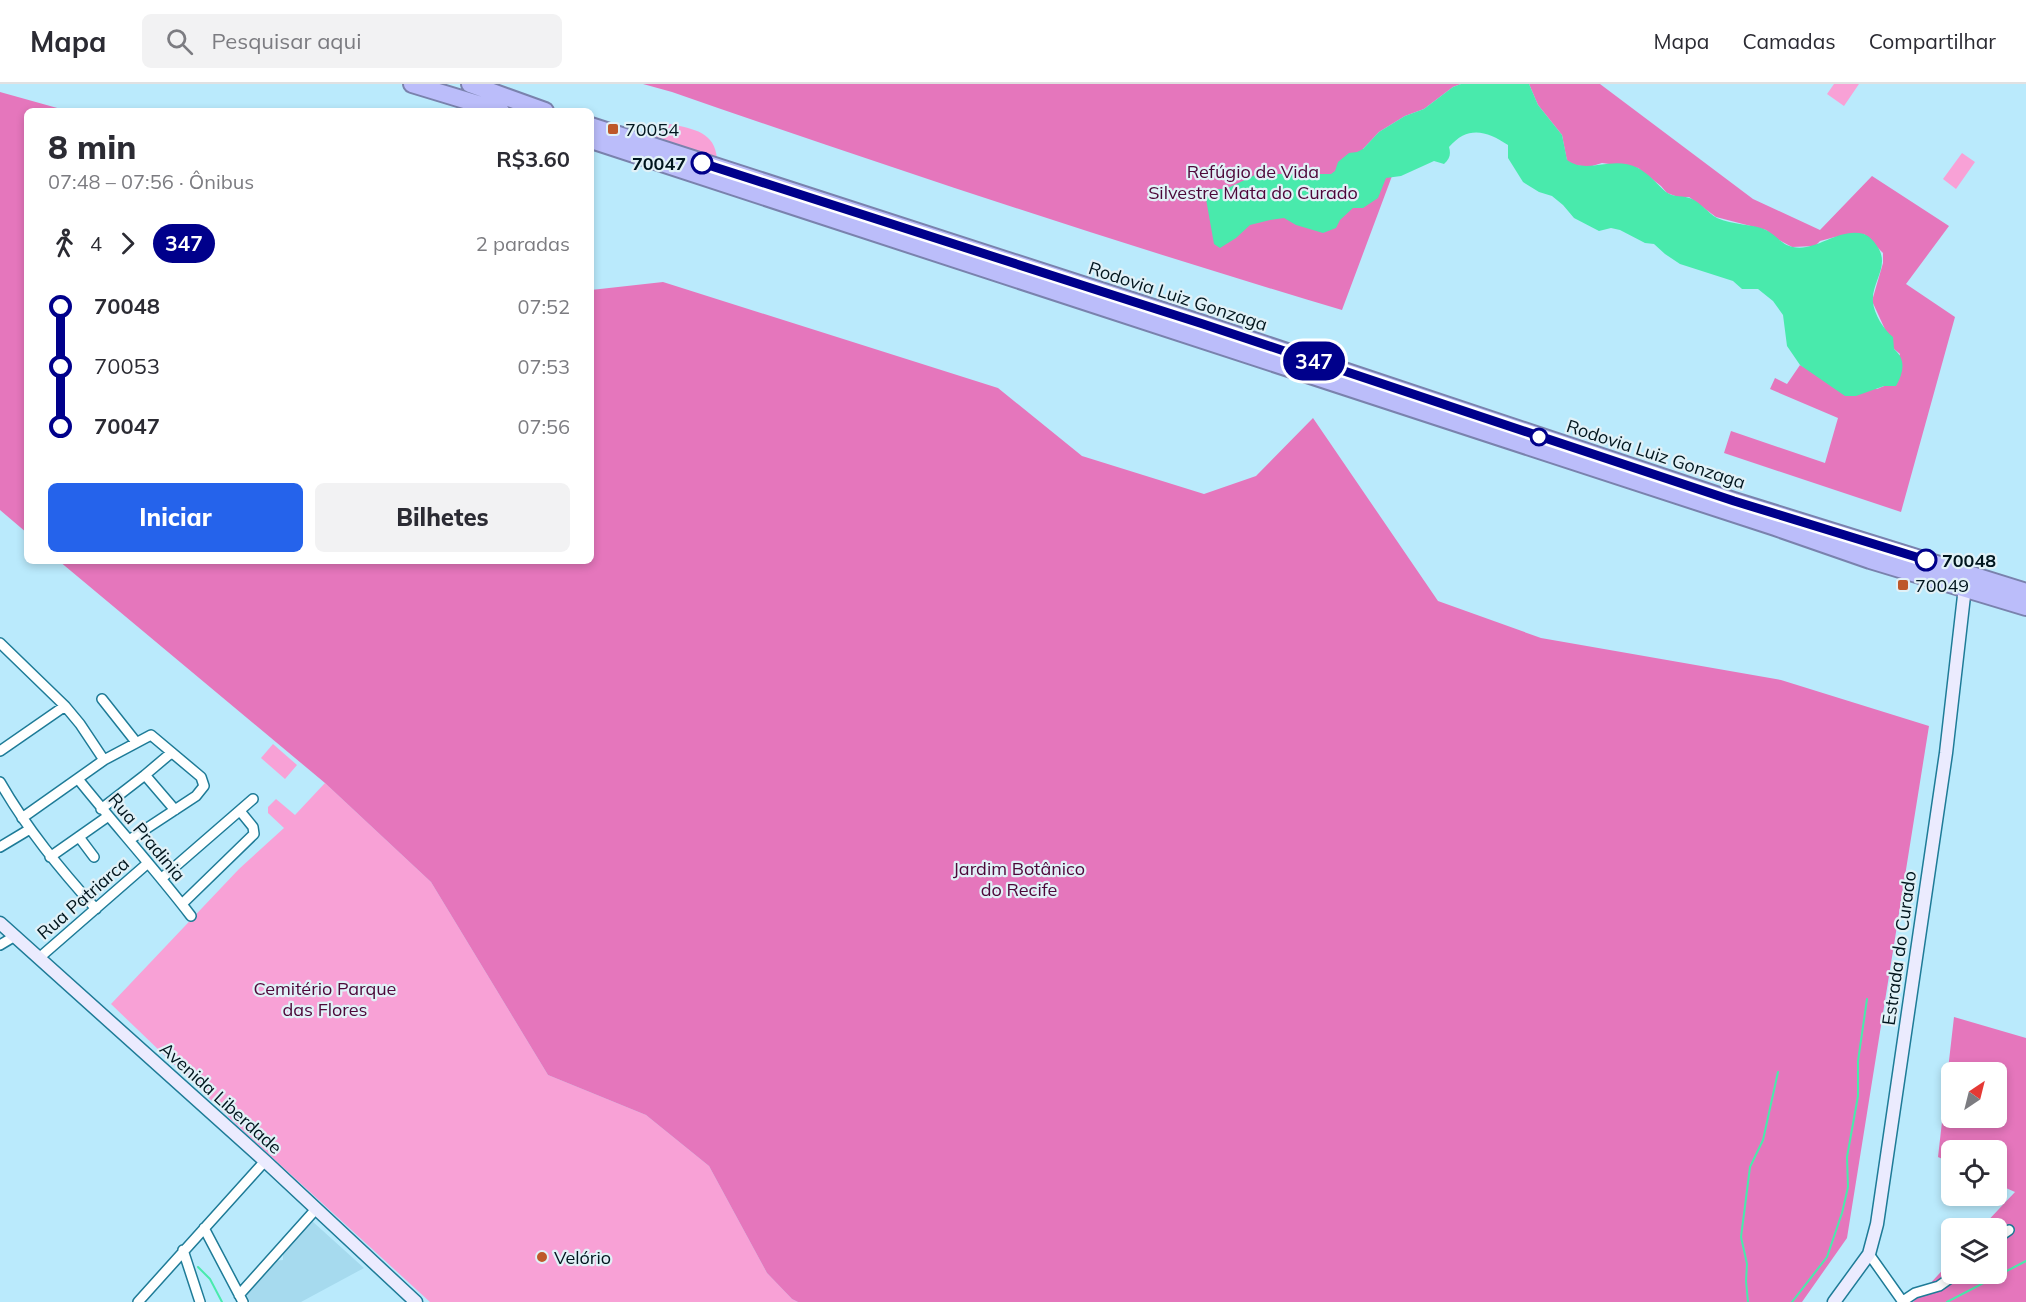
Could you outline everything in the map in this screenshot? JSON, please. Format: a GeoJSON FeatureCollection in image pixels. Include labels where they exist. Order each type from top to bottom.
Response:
{"type":"FeatureCollection","features":[{"type":"Feature","properties":{"kind":"highway"},"geometry":{"type":"LineString","coordinates":[[412,84],[491,108]]}},
{"type":"Feature","properties":{"kind":"highway"},"geometry":{"type":"LineString","coordinates":[[470,84],[537,108]]}},
{"type":"Feature","properties":{"kind":"highway","name":"Rodovia Luiz Gonzaga"},"geometry":{"type":"LineString","coordinates":[[594,127],[1191,320],[1734,501],[2026,592]]}},
{"type":"Feature","properties":{"kind":"highway","name":"Rodovia Luiz Gonzaga"},"geometry":{"type":"LineString","coordinates":[[594,141],[1870,560],[2026,607]]}},
{"type":"Feature","properties":{"kind":"main road","name":"Estrada do Curado"},"geometry":{"type":"LineString","coordinates":[[1834,1302],[1869,1254],[1879,1212],[1944,765],[1965,587]]}},
{"type":"Feature","properties":{"kind":"main road","name":"Avenida Liberdade"},"geometry":{"type":"LineString","coordinates":[[0,923],[264,1161],[416,1302]]}},
{"type":"Feature","properties":{"kind":"street"},"geometry":{"type":"LineString","coordinates":[[0,643],[64,706],[80,724],[104,760]]}},
{"type":"Feature","properties":{"kind":"street"},"geometry":{"type":"LineString","coordinates":[[102,699],[136,742]]}},
{"type":"Feature","properties":{"kind":"street"},"geometry":{"type":"LineString","coordinates":[[0,751],[64,706]]}},
{"type":"Feature","properties":{"kind":"street"},"geometry":{"type":"LineString","coordinates":[[22,818],[104,760],[151,735],[204,780],[204,786],[202,790],[175,810],[129,840]]}},
{"type":"Feature","properties":{"kind":"street"},"geometry":{"type":"LineString","coordinates":[[101,809],[171,753]]}},
{"type":"Feature","properties":{"kind":"street"},"geometry":{"type":"LineString","coordinates":[[145,776],[175,810]]}},
{"type":"Feature","properties":{"kind":"street","name":"Rua Pradinia"},"geometry":{"type":"LineString","coordinates":[[78,779],[107,817],[162,878],[191,916]]}},
{"type":"Feature","properties":{"kind":"street"},"geometry":{"type":"LineString","coordinates":[[0,782],[50,857],[96,909]]}},
{"type":"Feature","properties":{"kind":"street"},"geometry":{"type":"LineString","coordinates":[[162,878],[253,799]]}},
{"type":"Feature","properties":{"kind":"street"},"geometry":{"type":"LineString","coordinates":[[182,904],[251,839],[254,830],[240,810]]}},
{"type":"Feature","properties":{"kind":"street"},"geometry":{"type":"LineString","coordinates":[[50,857],[107,817]]}},
{"type":"Feature","properties":{"kind":"street"},"geometry":{"type":"LineString","coordinates":[[0,847],[30,829]]}},
{"type":"Feature","properties":{"kind":"street"},"geometry":{"type":"LineString","coordinates":[[79,837],[94,857]]}},
{"type":"Feature","properties":{"kind":"street","name":"Rua Patriarca"},"geometry":{"type":"LineString","coordinates":[[39,958],[148,863]]}},
{"type":"Feature","properties":{"kind":"street"},"geometry":{"type":"LineString","coordinates":[[0,945],[15,936]]}},
{"type":"Feature","properties":{"kind":"street"},"geometry":{"type":"LineString","coordinates":[[138,1302],[264,1161]]}},
{"type":"Feature","properties":{"kind":"street"},"geometry":{"type":"LineString","coordinates":[[204,1228],[241,1298],[316,1209]]}},
{"type":"Feature","properties":{"kind":"street"},"geometry":{"type":"LineString","coordinates":[[183,1250],[200,1302]]}},
{"type":"Feature","properties":{"kind":"street"},"geometry":{"type":"LineString","coordinates":[[1869,1254],[1903,1302],[1915,1293],[1942,1284]]}},
{"type":"Feature","properties":{"kind":"shaded area"},"geometry":{"type":"Polygon","coordinates":[[[1461,84],[1529,84],[1538,105],[1562,135],[1567,160],[1583,166],[1619,163],[1638,168],[1669,194],[1692,199],[1717,218],[1766,230],[1789,246],[1802,248],[1845,234],[1868,236],[1877,246],[1882,260],[1873,295],[1875,312],[1893,337],[1894,349],[1903,366],[1896,386],[1884,386],[1856,396],[1845,396],[1800,365],[1787,346],[1783,315],[1773,301],[1758,289],[1742,289],[1733,281],[1680,264],[1654,244],[1645,243],[1620,230],[1611,228],[1599,231],[1574,218],[1552,196],[1539,192],[1523,182],[1508,158],[1508,145],[1493,136],[1478,132],[1463,135],[1456,140],[1449,147],[1450,156],[1444,164],[1434,161],[1401,176],[1386,178],[1378,198],[1363,208],[1353,208],[1340,220],[1336,228],[1323,233],[1296,225],[1284,218],[1250,225],[1220,248],[1214,244],[1206,199],[1213,189],[1226,189],[1257,174],[1331,174],[1335,171],[1338,162],[1349,153],[1363,149],[1379,132],[1405,116],[1424,109],[1453,87],[1461,84]]]}},
{"type":"Feature","properties":{"kind":"shaded area"},"geometry":{"type":"Polygon","coordinates":[[[312,1221],[364,1268],[301,1302],[250,1302],[245,1292],[274,1261],[283,1260],[283,1251],[312,1221]]]}},
{"type":"Feature","properties":{"kind":"green space","name":"Refúgio de Vida Silvestre Mata do Curado"},"geometry":{"type":"Polygon","coordinates":[[[643,84],[1461,84],[1453,87],[1424,109],[1405,116],[1379,132],[1363,149],[1392,176],[1342,310],[1090,232],[643,84]]]}},
{"type":"Feature","properties":{"kind":"green space"},"geometry":{"type":"Polygon","coordinates":[[[1529,84],[1600,84],[1753,199],[1820,230],[1872,176],[1949,226],[1906,284],[1955,317],[1901,512],[1724,453],[1731,431],[1825,463],[1838,418],[1770,389],[1775,378],[1787,384],[1800,365],[1811,371],[1877,389],[1884,386],[1900,354],[1894,349],[1872,301],[1883,263],[1883,253],[1864,234],[1835,237],[1820,241],[1815,246],[1792,247],[1766,230],[1716,217],[1689,197],[1678,197],[1667,193],[1638,168],[1602,163],[1589,167],[1574,165],[1567,161],[1562,135],[1538,105],[1529,84]]]}},
{"type":"Feature","properties":{"kind":"green space"},"geometry":{"type":"Polygon","coordinates":[[[1834,84],[1859,84],[1844,106],[1827,94],[1834,84]]]}},
{"type":"Feature","properties":{"kind":"green space"},"geometry":{"type":"Polygon","coordinates":[[[0,92],[57,108],[24,108],[24,530],[0,510],[0,92]]]}},
{"type":"Feature","properties":{"kind":"green space"},"geometry":{"type":"Polygon","coordinates":[[[670,124],[695,130],[708,137],[717,159],[650,139],[670,124]]]}},
{"type":"Feature","properties":{"kind":"green space"},"geometry":{"type":"Polygon","coordinates":[[[1962,153],[1975,162],[1956,189],[1943,179],[1962,153]]]}},
{"type":"Feature","properties":{"kind":"green space","name":"Jardim Botânico do Recife"},"geometry":{"type":"Polygon","coordinates":[[[663,282],[998,388],[1082,456],[1204,494],[1256,476],[1313,418],[1438,601],[1541,638],[1781,680],[1929,726],[1847,1238],[1802,1302],[798,1302],[792,1299],[767,1273],[709,1166],[646,1115],[548,1075],[431,882],[325,783],[63,564],[594,564],[594,290],[663,282]]]}},
{"type":"Feature","properties":{"kind":"green space"},"geometry":{"type":"Polygon","coordinates":[[[273,744],[297,765],[285,779],[261,758],[273,744]]]}},
{"type":"Feature","properties":{"kind":"green space","name":"Cemitério Parque das Flores"},"geometry":{"type":"Polygon","coordinates":[[[325,783],[431,882],[548,1075],[646,1115],[709,1166],[767,1273],[792,1299],[798,1302],[430,1302],[238,1126],[111,1004],[239,869],[284,828],[268,813],[268,807],[276,799],[295,815],[325,783]]]}},
{"type":"Feature","properties":{"kind":"green space"},"geometry":{"type":"Polygon","coordinates":[[[1954,1017],[2026,1038],[2026,1302],[1913,1302],[1941,1272],[1941,1284],[2007,1284],[2007,1218],[1990,1218],[2002,1206],[2007,1206],[2007,1200],[2015,1192],[2007,1188],[2007,1140],[1941,1140],[1941,1158],[1938,1157],[1941,1128],[2007,1128],[2007,1062],[1949,1062],[1954,1017]]]}},
{"type":"Feature","properties":{"kind":"waterway"},"geometry":{"type":"LineString","coordinates":[[1792,1302],[1827,1257],[1842,1213],[1848,1187],[1847,1157],[1858,1096],[1858,1061],[1867,999]]}},
{"type":"Feature","properties":{"kind":"waterway"},"geometry":{"type":"LineString","coordinates":[[1748,1302],[1747,1264],[1741,1237],[1750,1167],[1763,1140],[1778,1072]]}},
{"type":"Feature","properties":{"kind":"waterway"},"geometry":{"type":"LineString","coordinates":[[1947,1302],[2026,1261]]}},
{"type":"Feature","properties":{"kind":"waterway"},"geometry":{"type":"LineString","coordinates":[[198,1267],[210,1279],[222,1302]]}},
{"type":"Feature","properties":{"kind":"bus line","name":"347"},"geometry":{"type":"LineString","coordinates":[[702,163],[1203,324],[1734,501],[1926,560]]}},
{"type":"Feature","properties":{"kind":"place","name":"70054"},"geometry":{"type":"Point","coordinates":[613,129]}},
{"type":"Feature","properties":{"kind":"place","name":"70047"},"geometry":{"type":"Point","coordinates":[702,163]}},
{"type":"Feature","properties":{"kind":"place","name":"70048"},"geometry":{"type":"Point","coordinates":[1926,560]}},
{"type":"Feature","properties":{"kind":"place","name":"70049"},"geometry":{"type":"Point","coordinates":[1903,585]}},
{"type":"Feature","properties":{"kind":"place","name":"Velório"},"geometry":{"type":"Point","coordinates":[542,1257]}}]}
